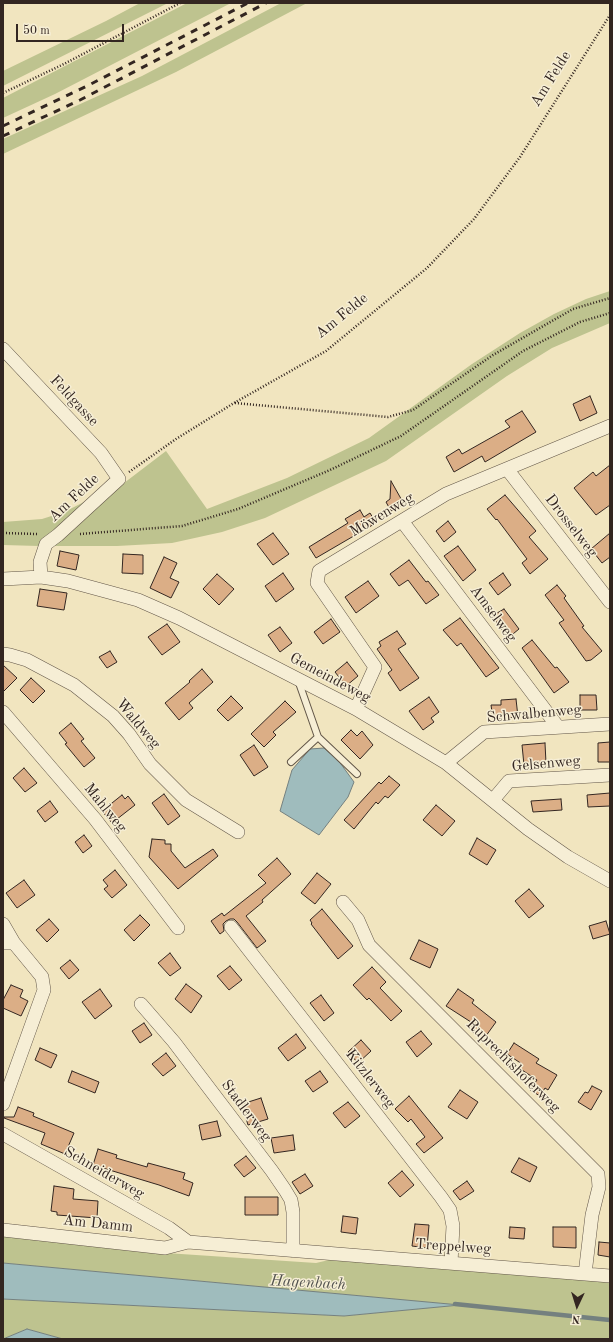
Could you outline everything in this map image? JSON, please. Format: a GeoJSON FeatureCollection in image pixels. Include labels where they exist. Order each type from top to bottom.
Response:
{"type":"FeatureCollection","features":[{"type":"Feature","properties":{"kind":"street","name":"Feldgasse"},"geometry":{"type":"LineString","coordinates":[[3,349],[101,453],[119,479]]}},
{"type":"Feature","properties":{"kind":"street","name":"Möwenweg"},"geometry":{"type":"LineString","coordinates":[[356,709],[375,667],[317,583],[319,571],[446,494],[610,426]]}},
{"type":"Feature","properties":{"kind":"street","name":"Drosselweg"},"geometry":{"type":"LineString","coordinates":[[507,470],[610,602]]}},
{"type":"Feature","properties":{"kind":"street","name":"Am Felde"},"geometry":{"type":"LineString","coordinates":[[41,577],[40,562],[46,544],[58,535],[119,479]]}},
{"type":"Feature","properties":{"kind":"street","name":"Amselweg"},"geometry":{"type":"LineString","coordinates":[[402,521],[558,727]]}},
{"type":"Feature","properties":{"kind":"street","name":"Gemeindeweg"},"geometry":{"type":"LineString","coordinates":[[3,579],[41,577],[68,581],[138,600],[179,618],[356,709],[446,763],[528,829],[568,857],[610,882]]}},
{"type":"Feature","properties":{"kind":"street","name":"Waldweg"},"geometry":{"type":"LineString","coordinates":[[3,654],[27,660],[79,688],[113,716],[129,734],[150,764],[186,800],[238,832]]}},
{"type":"Feature","properties":{"kind":"street","name":"Mahlweg"},"geometry":{"type":"LineString","coordinates":[[3,712],[95,819],[178,928]]}},
{"type":"Feature","properties":{"kind":"street","name":"Schwalbenweg"},"geometry":{"type":"LineString","coordinates":[[446,763],[484,732],[610,724]]}},
{"type":"Feature","properties":{"kind":"street","name":"Gelsenweg"},"geometry":{"type":"LineString","coordinates":[[492,800],[510,781],[610,775]]}},
{"type":"Feature","properties":{"kind":"street","name":"Ruprechtshoferweg"},"geometry":{"type":"LineString","coordinates":[[343,902],[358,920],[369,945],[598,1174],[599,1186],[592,1215],[585,1274]]}},
{"type":"Feature","properties":{"kind":"street"},"geometry":{"type":"LineString","coordinates":[[3,924],[9,943],[42,977],[44,990],[3,1104]]}},
{"type":"Feature","properties":{"kind":"street","name":"Kitzlerweg"},"geometry":{"type":"LineString","coordinates":[[231,927],[450,1210],[453,1226],[451,1263]]}},
{"type":"Feature","properties":{"kind":"street","name":"Stadlerweg"},"geometry":{"type":"LineString","coordinates":[[141,1004],[174,1042],[285,1190],[290,1200],[293,1212],[293,1251]]}},
{"type":"Feature","properties":{"kind":"street","name":"Schneiderweg"},"geometry":{"type":"LineString","coordinates":[[3,1134],[169,1228],[188,1242]]}},
{"type":"Feature","properties":{"kind":"street","name":"Am Damm"},"geometry":{"type":"LineString","coordinates":[[3,1230],[165,1248],[188,1242]]}},
{"type":"Feature","properties":{"kind":"street","name":"Treppelweg"},"geometry":{"type":"LineString","coordinates":[[188,1242],[610,1276]]}},
{"type":"Feature","properties":{"kind":"lane"},"geometry":{"type":"LineString","coordinates":[[297,679],[318,737],[357,774]]}},
{"type":"Feature","properties":{"kind":"lane"},"geometry":{"type":"LineString","coordinates":[[291,762],[318,737]]}},
{"type":"Feature","properties":{"kind":"path"},"geometry":{"type":"LineString","coordinates":[[3,93],[64,64],[180,3]]}},
{"type":"Feature","properties":{"kind":"path","name":"Am Felde"},"geometry":{"type":"LineString","coordinates":[[119,479],[176,439],[234,403],[326,351],[427,268],[474,219],[520,157],[610,15]]}},
{"type":"Feature","properties":{"kind":"path"},"geometry":{"type":"LineString","coordinates":[[234,403],[388,417],[413,410],[493,356],[573,309],[610,298]]}},
{"type":"Feature","properties":{"kind":"path"},"geometry":{"type":"LineString","coordinates":[[3,533],[58,535],[182,526],[238,509],[330,470],[401,436],[523,351],[580,322],[610,313]]}},
{"type":"Feature","properties":{"kind":"green space"},"geometry":{"type":"Polygon","coordinates":[[[140,3],[168,3],[3,86],[3,71],[140,3]]]}},
{"type":"Feature","properties":{"kind":"green space"},"geometry":{"type":"Polygon","coordinates":[[[187,3],[231,3],[55,94],[3,118],[3,98],[187,3]]]}},
{"type":"Feature","properties":{"kind":"green space"},"geometry":{"type":"Polygon","coordinates":[[[281,3],[307,3],[176,72],[3,154],[3,139],[142,76],[281,3]]]}},
{"type":"Feature","properties":{"kind":"green space"},"geometry":{"type":"Polygon","coordinates":[[[610,291],[610,323],[552,348],[507,376],[386,461],[265,518],[222,532],[172,543],[117,546],[52,546],[107,496],[166,451],[207,509],[287,478],[369,438],[472,364],[520,333],[554,314],[586,299],[610,291]]]}},
{"type":"Feature","properties":{"kind":"green space"},"geometry":{"type":"Polygon","coordinates":[[[94,497],[39,546],[3,545],[3,522],[42,519],[64,512],[94,497]]]}},
{"type":"Feature","properties":{"kind":"green space"},"geometry":{"type":"Polygon","coordinates":[[[3,1236],[166,1253],[316,1263],[329,1260],[610,1281],[610,1339],[63,1339],[27,1329],[3,1339],[3,1299],[344,1316],[457,1305],[3,1263],[3,1236]]]}},
{"type":"Feature","properties":{"kind":"water"},"geometry":{"type":"Polygon","coordinates":[[[324,748],[338,760],[354,782],[348,797],[319,835],[280,811],[292,770],[310,749],[324,748]]]}},
{"type":"Feature","properties":{"kind":"water"},"geometry":{"type":"Polygon","coordinates":[[[3,1263],[460,1305],[344,1316],[3,1299],[3,1263]]]}},
{"type":"Feature","properties":{"kind":"water"},"geometry":{"type":"Polygon","coordinates":[[[27,1329],[63,1339],[3,1339],[27,1329]]]}},
{"type":"Feature","properties":{"kind":"building"},"geometry":{"type":"Polygon","coordinates":[[[590,396],[597,413],[580,421],[573,404],[590,396]]]}},
{"type":"Feature","properties":{"kind":"building"},"geometry":{"type":"Polygon","coordinates":[[[522,411],[536,432],[485,462],[482,456],[454,472],[446,457],[459,449],[462,454],[510,427],[505,421],[522,411]]]}},
{"type":"Feature","properties":{"kind":"building"},"geometry":{"type":"Polygon","coordinates":[[[610,465],[610,505],[596,515],[574,488],[593,472],[596,476],[610,465]]]}},
{"type":"Feature","properties":{"kind":"building"},"geometry":{"type":"Polygon","coordinates":[[[391,481],[404,504],[391,511],[386,502],[390,499],[391,481]]]}},
{"type":"Feature","properties":{"kind":"building"},"geometry":{"type":"Polygon","coordinates":[[[505,495],[536,531],[529,537],[548,559],[530,574],[522,563],[527,559],[497,519],[496,520],[487,509],[505,495]]]}},
{"type":"Feature","properties":{"kind":"building"},"geometry":{"type":"Polygon","coordinates":[[[360,510],[364,517],[370,513],[376,523],[316,558],[309,547],[348,523],[345,519],[360,510]]]}},
{"type":"Feature","properties":{"kind":"building"},"geometry":{"type":"Polygon","coordinates":[[[448,521],[456,532],[444,542],[436,531],[448,521]]]}},
{"type":"Feature","properties":{"kind":"building"},"geometry":{"type":"Polygon","coordinates":[[[273,533],[289,554],[273,565],[257,544],[273,533]]]}},
{"type":"Feature","properties":{"kind":"building"},"geometry":{"type":"Polygon","coordinates":[[[610,533],[610,557],[602,563],[591,549],[610,533]]]}},
{"type":"Feature","properties":{"kind":"building"},"geometry":{"type":"Polygon","coordinates":[[[458,546],[476,570],[463,581],[444,556],[458,546]]]}},
{"type":"Feature","properties":{"kind":"building"},"geometry":{"type":"Polygon","coordinates":[[[60,551],[79,555],[76,570],[57,566],[60,551]]]}},
{"type":"Feature","properties":{"kind":"building"},"geometry":{"type":"Polygon","coordinates":[[[123,554],[143,555],[143,574],[122,573],[123,554]]]}},
{"type":"Feature","properties":{"kind":"building"},"geometry":{"type":"Polygon","coordinates":[[[164,557],[177,563],[170,578],[179,582],[171,598],[150,588],[164,557]]]}},
{"type":"Feature","properties":{"kind":"building"},"geometry":{"type":"Polygon","coordinates":[[[409,560],[426,582],[428,581],[439,595],[426,604],[408,580],[399,586],[390,574],[409,560]]]}},
{"type":"Feature","properties":{"kind":"building"},"geometry":{"type":"Polygon","coordinates":[[[283,573],[294,589],[276,602],[265,586],[283,573]]]}},
{"type":"Feature","properties":{"kind":"building"},"geometry":{"type":"Polygon","coordinates":[[[503,573],[511,585],[498,595],[489,583],[503,573]]]}},
{"type":"Feature","properties":{"kind":"building"},"geometry":{"type":"Polygon","coordinates":[[[217,574],[234,589],[219,605],[203,589],[217,574]]]}},
{"type":"Feature","properties":{"kind":"building"},"geometry":{"type":"Polygon","coordinates":[[[368,581],[379,596],[356,613],[345,597],[368,581]]]}},
{"type":"Feature","properties":{"kind":"building"},"geometry":{"type":"Polygon","coordinates":[[[557,585],[566,596],[564,598],[584,626],[582,627],[602,651],[591,660],[586,661],[559,623],[564,620],[545,595],[557,585]]]}},
{"type":"Feature","properties":{"kind":"building"},"geometry":{"type":"Polygon","coordinates":[[[40,589],[67,593],[64,610],[37,606],[40,589]]]}},
{"type":"Feature","properties":{"kind":"building"},"geometry":{"type":"Polygon","coordinates":[[[504,609],[519,629],[508,638],[492,616],[504,609]]]}},
{"type":"Feature","properties":{"kind":"building"},"geometry":{"type":"Polygon","coordinates":[[[460,618],[499,668],[486,677],[461,643],[457,646],[443,630],[460,618]]]}},
{"type":"Feature","properties":{"kind":"building"},"geometry":{"type":"Polygon","coordinates":[[[331,619],[340,632],[323,644],[314,632],[331,619]]]}},
{"type":"Feature","properties":{"kind":"building"},"geometry":{"type":"Polygon","coordinates":[[[167,624],[180,642],[162,655],[148,637],[167,624]]]}},
{"type":"Feature","properties":{"kind":"building"},"geometry":{"type":"Polygon","coordinates":[[[280,627],[292,643],[280,652],[268,635],[280,627]]]}},
{"type":"Feature","properties":{"kind":"building"},"geometry":{"type":"Polygon","coordinates":[[[397,631],[406,644],[398,649],[419,678],[400,691],[388,673],[392,670],[377,649],[381,646],[379,642],[397,631]]]}},
{"type":"Feature","properties":{"kind":"building"},"geometry":{"type":"Polygon","coordinates":[[[532,640],[555,668],[557,667],[569,682],[554,693],[522,648],[532,640]]]}},
{"type":"Feature","properties":{"kind":"building"},"geometry":{"type":"Polygon","coordinates":[[[110,651],[117,662],[107,668],[99,657],[110,651]]]}},
{"type":"Feature","properties":{"kind":"building"},"geometry":{"type":"Polygon","coordinates":[[[347,662],[358,676],[346,686],[335,672],[347,662]]]}},
{"type":"Feature","properties":{"kind":"building"},"geometry":{"type":"Polygon","coordinates":[[[3,665],[17,678],[3,692],[3,665]]]}},
{"type":"Feature","properties":{"kind":"building"},"geometry":{"type":"Polygon","coordinates":[[[202,669],[213,682],[189,703],[193,708],[179,720],[165,703],[190,682],[189,681],[202,669]]]}},
{"type":"Feature","properties":{"kind":"building"},"geometry":{"type":"Polygon","coordinates":[[[31,678],[45,691],[33,703],[20,690],[31,678]]]}},
{"type":"Feature","properties":{"kind":"building"},"geometry":{"type":"Polygon","coordinates":[[[580,695],[596,695],[597,710],[580,710],[580,695]]]}},
{"type":"Feature","properties":{"kind":"building"},"geometry":{"type":"Polygon","coordinates":[[[231,696],[243,708],[228,721],[217,710],[231,696]]]}},
{"type":"Feature","properties":{"kind":"building"},"geometry":{"type":"Polygon","coordinates":[[[429,697],[439,712],[431,718],[434,722],[423,730],[409,711],[429,697]]]}},
{"type":"Feature","properties":{"kind":"building"},"geometry":{"type":"Polygon","coordinates":[[[516,699],[518,717],[493,719],[491,705],[501,705],[501,700],[516,699]]]}},
{"type":"Feature","properties":{"kind":"building"},"geometry":{"type":"Polygon","coordinates":[[[285,701],[296,712],[273,732],[276,735],[264,747],[251,734],[285,701]]]}},
{"type":"Feature","properties":{"kind":"building"},"geometry":{"type":"Polygon","coordinates":[[[71,723],[84,739],[81,741],[95,758],[84,767],[65,744],[67,743],[59,733],[71,723]]]}},
{"type":"Feature","properties":{"kind":"building"},"geometry":{"type":"Polygon","coordinates":[[[351,730],[357,736],[362,731],[373,745],[360,759],[341,740],[351,730]]]}},
{"type":"Feature","properties":{"kind":"building"},"geometry":{"type":"Polygon","coordinates":[[[610,742],[610,762],[598,762],[598,743],[610,742]]]}},
{"type":"Feature","properties":{"kind":"building"},"geometry":{"type":"Polygon","coordinates":[[[545,743],[546,763],[524,765],[522,745],[545,743]]]}},
{"type":"Feature","properties":{"kind":"building"},"geometry":{"type":"Polygon","coordinates":[[[254,745],[268,767],[254,776],[240,755],[254,745]]]}},
{"type":"Feature","properties":{"kind":"building"},"geometry":{"type":"Polygon","coordinates":[[[24,768],[37,783],[25,792],[13,778],[24,768]]]}},
{"type":"Feature","properties":{"kind":"building"},"geometry":{"type":"Polygon","coordinates":[[[389,776],[400,785],[388,798],[385,796],[378,804],[376,802],[354,829],[344,820],[379,782],[381,784],[389,776]]]}},
{"type":"Feature","properties":{"kind":"building"},"geometry":{"type":"Polygon","coordinates":[[[610,793],[610,806],[588,807],[587,795],[610,793]]]}},
{"type":"Feature","properties":{"kind":"building"},"geometry":{"type":"Polygon","coordinates":[[[164,794],[180,816],[168,825],[152,803],[164,794]]]}},
{"type":"Feature","properties":{"kind":"building"},"geometry":{"type":"Polygon","coordinates":[[[122,795],[125,799],[128,796],[135,805],[112,823],[102,811],[122,795]]]}},
{"type":"Feature","properties":{"kind":"building"},"geometry":{"type":"Polygon","coordinates":[[[561,799],[562,810],[533,812],[531,801],[561,799]]]}},
{"type":"Feature","properties":{"kind":"building"},"geometry":{"type":"Polygon","coordinates":[[[50,801],[58,812],[45,822],[37,811],[50,801]]]}},
{"type":"Feature","properties":{"kind":"building"},"geometry":{"type":"Polygon","coordinates":[[[436,805],[455,821],[442,836],[423,820],[436,805]]]}},
{"type":"Feature","properties":{"kind":"building"},"geometry":{"type":"Polygon","coordinates":[[[84,835],[92,846],[83,853],[75,842],[84,835]]]}},
{"type":"Feature","properties":{"kind":"building"},"geometry":{"type":"Polygon","coordinates":[[[477,838],[496,850],[487,865],[469,854],[477,838]]]}},
{"type":"Feature","properties":{"kind":"building"},"geometry":{"type":"Polygon","coordinates":[[[152,839],[165,840],[165,844],[171,844],[171,851],[185,868],[213,849],[218,856],[178,889],[149,857],[152,839]]]}},
{"type":"Feature","properties":{"kind":"building"},"geometry":{"type":"Polygon","coordinates":[[[277,858],[291,874],[262,900],[263,902],[246,916],[266,941],[257,948],[234,919],[230,919],[223,924],[224,931],[220,934],[211,921],[222,913],[224,916],[266,883],[258,875],[277,858]]]}},
{"type":"Feature","properties":{"kind":"building"},"geometry":{"type":"Polygon","coordinates":[[[115,870],[127,885],[112,898],[104,889],[108,886],[103,880],[115,870]]]}},
{"type":"Feature","properties":{"kind":"building"},"geometry":{"type":"Polygon","coordinates":[[[317,873],[331,884],[315,904],[301,893],[317,873]]]}},
{"type":"Feature","properties":{"kind":"building"},"geometry":{"type":"Polygon","coordinates":[[[24,880],[35,895],[17,908],[6,893],[24,880]]]}},
{"type":"Feature","properties":{"kind":"building"},"geometry":{"type":"Polygon","coordinates":[[[529,889],[544,906],[529,918],[515,901],[529,889]]]}},
{"type":"Feature","properties":{"kind":"building"},"geometry":{"type":"Polygon","coordinates":[[[322,909],[353,946],[338,959],[311,924],[312,923],[310,920],[322,909]]]}},
{"type":"Feature","properties":{"kind":"building"},"geometry":{"type":"Polygon","coordinates":[[[140,915],[150,925],[134,941],[124,930],[140,915]]]}},
{"type":"Feature","properties":{"kind":"building"},"geometry":{"type":"Polygon","coordinates":[[[49,919],[59,930],[47,942],[36,930],[49,919]]]}},
{"type":"Feature","properties":{"kind":"building"},"geometry":{"type":"Polygon","coordinates":[[[606,921],[610,934],[593,939],[589,926],[606,921]]]}},
{"type":"Feature","properties":{"kind":"building"},"geometry":{"type":"Polygon","coordinates":[[[419,940],[438,949],[430,968],[410,959],[419,940]]]}},
{"type":"Feature","properties":{"kind":"building"},"geometry":{"type":"Polygon","coordinates":[[[170,953],[181,968],[170,976],[158,963],[170,953]]]}},
{"type":"Feature","properties":{"kind":"building"},"geometry":{"type":"Polygon","coordinates":[[[70,960],[79,970],[69,979],[60,968],[70,960]]]}},
{"type":"Feature","properties":{"kind":"building"},"geometry":{"type":"Polygon","coordinates":[[[230,966],[242,980],[229,990],[217,976],[230,966]]]}},
{"type":"Feature","properties":{"kind":"building"},"geometry":{"type":"Polygon","coordinates":[[[372,967],[386,982],[380,988],[402,1011],[391,1021],[369,998],[367,1000],[353,985],[372,967]]]}},
{"type":"Feature","properties":{"kind":"building"},"geometry":{"type":"Polygon","coordinates":[[[186,984],[202,996],[191,1013],[175,999],[186,984]]]}},
{"type":"Feature","properties":{"kind":"building"},"geometry":{"type":"Polygon","coordinates":[[[11,985],[23,990],[20,997],[28,1001],[21,1016],[3,1008],[3,1000],[11,985]]]}},
{"type":"Feature","properties":{"kind":"building"},"geometry":{"type":"Polygon","coordinates":[[[100,989],[112,1006],[95,1019],[82,1002],[100,989]]]}},
{"type":"Feature","properties":{"kind":"building"},"geometry":{"type":"Polygon","coordinates":[[[458,989],[474,1000],[472,1003],[496,1022],[483,1040],[469,1029],[474,1024],[446,1006],[458,989]]]}},
{"type":"Feature","properties":{"kind":"building"},"geometry":{"type":"Polygon","coordinates":[[[321,995],[334,1013],[324,1021],[310,1003],[321,995]]]}},
{"type":"Feature","properties":{"kind":"building"},"geometry":{"type":"Polygon","coordinates":[[[144,1023],[152,1035],[140,1043],[132,1031],[144,1023]]]}},
{"type":"Feature","properties":{"kind":"building"},"geometry":{"type":"Polygon","coordinates":[[[421,1031],[432,1044],[417,1057],[406,1042],[421,1031]]]}},
{"type":"Feature","properties":{"kind":"building"},"geometry":{"type":"Polygon","coordinates":[[[296,1034],[306,1048],[288,1061],[278,1048],[296,1034]]]}},
{"type":"Feature","properties":{"kind":"building"},"geometry":{"type":"Polygon","coordinates":[[[361,1040],[371,1051],[358,1063],[348,1052],[361,1040]]]}},
{"type":"Feature","properties":{"kind":"building"},"geometry":{"type":"Polygon","coordinates":[[[514,1043],[539,1059],[536,1063],[557,1075],[548,1090],[545,1088],[540,1096],[530,1090],[537,1080],[519,1068],[522,1064],[507,1054],[514,1043]]]}},
{"type":"Feature","properties":{"kind":"building"},"geometry":{"type":"Polygon","coordinates":[[[40,1048],[57,1055],[51,1068],[35,1060],[40,1048]]]}},
{"type":"Feature","properties":{"kind":"building"},"geometry":{"type":"Polygon","coordinates":[[[166,1053],[176,1066],[163,1076],[152,1064],[166,1053]]]}},
{"type":"Feature","properties":{"kind":"building"},"geometry":{"type":"Polygon","coordinates":[[[72,1071],[99,1082],[95,1093],[68,1082],[72,1071]]]}},
{"type":"Feature","properties":{"kind":"building"},"geometry":{"type":"Polygon","coordinates":[[[320,1071],[328,1082],[313,1092],[305,1081],[320,1071]]]}},
{"type":"Feature","properties":{"kind":"building"},"geometry":{"type":"Polygon","coordinates":[[[592,1086],[602,1091],[591,1110],[578,1102],[585,1092],[588,1093],[592,1086]]]}},
{"type":"Feature","properties":{"kind":"building"},"geometry":{"type":"Polygon","coordinates":[[[460,1090],[478,1102],[467,1119],[448,1107],[460,1090]]]}},
{"type":"Feature","properties":{"kind":"building"},"geometry":{"type":"Polygon","coordinates":[[[409,1096],[443,1138],[424,1153],[416,1144],[425,1137],[411,1119],[408,1122],[395,1109],[409,1096]]]}},
{"type":"Feature","properties":{"kind":"building"},"geometry":{"type":"Polygon","coordinates":[[[261,1098],[268,1119],[248,1125],[242,1104],[261,1098]]]}},
{"type":"Feature","properties":{"kind":"building"},"geometry":{"type":"Polygon","coordinates":[[[348,1102],[360,1116],[345,1128],[333,1113],[348,1102]]]}},
{"type":"Feature","properties":{"kind":"building"},"geometry":{"type":"Polygon","coordinates":[[[18,1107],[34,1113],[33,1116],[74,1133],[65,1154],[41,1144],[45,1133],[4,1118],[14,1117],[18,1107]]]}},
{"type":"Feature","properties":{"kind":"building"},"geometry":{"type":"Polygon","coordinates":[[[217,1121],[221,1136],[202,1140],[199,1125],[217,1121]]]}},
{"type":"Feature","properties":{"kind":"building"},"geometry":{"type":"Polygon","coordinates":[[[293,1135],[295,1150],[274,1153],[271,1138],[293,1135]]]}},
{"type":"Feature","properties":{"kind":"building"},"geometry":{"type":"Polygon","coordinates":[[[98,1149],[117,1155],[116,1158],[147,1167],[148,1163],[185,1173],[183,1179],[193,1183],[189,1196],[159,1185],[93,1165],[98,1149]]]}},
{"type":"Feature","properties":{"kind":"building"},"geometry":{"type":"Polygon","coordinates":[[[246,1156],[256,1168],[244,1177],[234,1165],[246,1156]]]}},
{"type":"Feature","properties":{"kind":"building"},"geometry":{"type":"Polygon","coordinates":[[[519,1158],[537,1167],[530,1182],[511,1172],[519,1158]]]}},
{"type":"Feature","properties":{"kind":"building"},"geometry":{"type":"Polygon","coordinates":[[[402,1171],[414,1185],[400,1197],[388,1183],[402,1171]]]}},
{"type":"Feature","properties":{"kind":"building"},"geometry":{"type":"Polygon","coordinates":[[[305,1174],[313,1186],[300,1194],[292,1182],[305,1174]]]}},
{"type":"Feature","properties":{"kind":"building"},"geometry":{"type":"Polygon","coordinates":[[[467,1181],[474,1191],[460,1200],[453,1191],[467,1181]]]}},
{"type":"Feature","properties":{"kind":"building"},"geometry":{"type":"Polygon","coordinates":[[[54,1186],[74,1189],[73,1199],[98,1201],[97,1218],[57,1215],[57,1212],[51,1211],[54,1186]]]}},
{"type":"Feature","properties":{"kind":"building"},"geometry":{"type":"Polygon","coordinates":[[[245,1197],[278,1197],[278,1215],[245,1215],[245,1197]]]}},
{"type":"Feature","properties":{"kind":"building"},"geometry":{"type":"Polygon","coordinates":[[[343,1216],[358,1218],[356,1234],[341,1232],[343,1216]]]}},
{"type":"Feature","properties":{"kind":"building"},"geometry":{"type":"Polygon","coordinates":[[[415,1224],[429,1225],[427,1248],[412,1246],[415,1224]]]}},
{"type":"Feature","properties":{"kind":"building"},"geometry":{"type":"Polygon","coordinates":[[[510,1227],[525,1228],[524,1239],[509,1238],[510,1227]]]}},
{"type":"Feature","properties":{"kind":"building"},"geometry":{"type":"Polygon","coordinates":[[[553,1227],[576,1227],[576,1248],[553,1247],[553,1227]]]}},
{"type":"Feature","properties":{"kind":"building"},"geometry":{"type":"Polygon","coordinates":[[[599,1242],[610,1243],[610,1257],[598,1255],[599,1242]]]}},
{"type":"Feature","properties":{"kind":"waterway","name":"Hagenbach"},"geometry":{"type":"LineString","coordinates":[[455,1304],[610,1320]]}},
{"type":"Feature","properties":{"kind":"railway"},"geometry":{"type":"LineString","coordinates":[[3,126],[87,86],[248,3]]}},
{"type":"Feature","properties":{"kind":"railway"},"geometry":{"type":"LineString","coordinates":[[3,136],[80,100],[266,3]]}}]}
